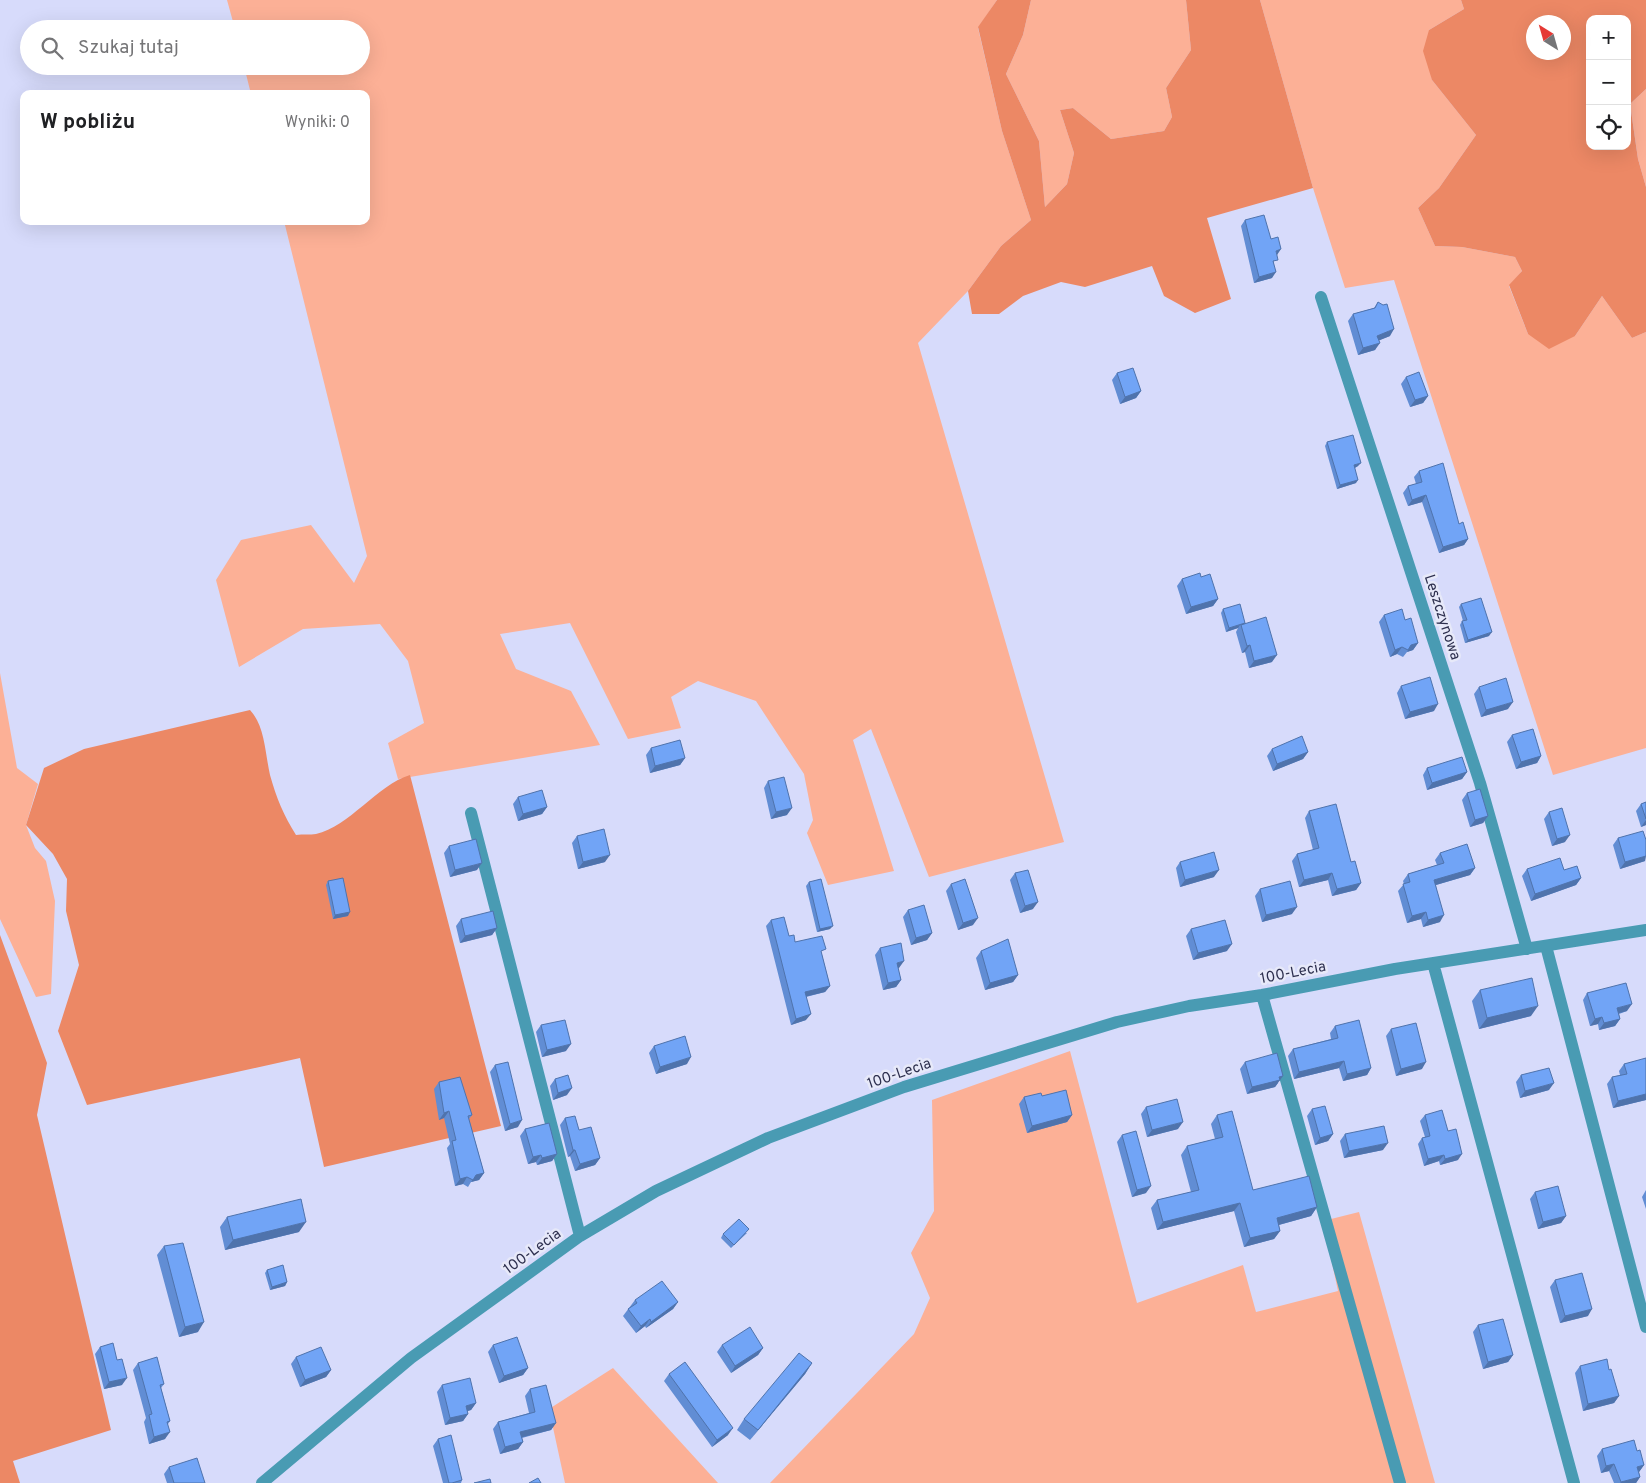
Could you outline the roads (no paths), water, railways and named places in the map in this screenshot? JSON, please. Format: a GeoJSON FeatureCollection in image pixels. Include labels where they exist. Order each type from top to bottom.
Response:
{"type":"FeatureCollection","features":[{"type":"Feature","properties":{"kind":"street","name":"Leszczynowa"},"geometry":{"type":"LineString","coordinates":[[1321,297],[1480,783],[1527,949]]}},
{"type":"Feature","properties":{"kind":"street"},"geometry":{"type":"LineString","coordinates":[[471,813],[580,1236]]}},
{"type":"Feature","properties":{"kind":"street","name":"100-Lecia"},"geometry":{"type":"LineString","coordinates":[[262,1483],[411,1358],[580,1236],[656,1191],[717,1160],[768,1138],[904,1087],[1117,1022],[1189,1006],[1262,995],[1433,963],[1646,930]]}},
{"type":"Feature","properties":{"kind":"street"},"geometry":{"type":"LineString","coordinates":[[1546,946],[1646,1327]]}},
{"type":"Feature","properties":{"kind":"street"},"geometry":{"type":"LineString","coordinates":[[1433,963],[1574,1483]]}},
{"type":"Feature","properties":{"kind":"street"},"geometry":{"type":"LineString","coordinates":[[1262,995],[1400,1483]]}}]}
